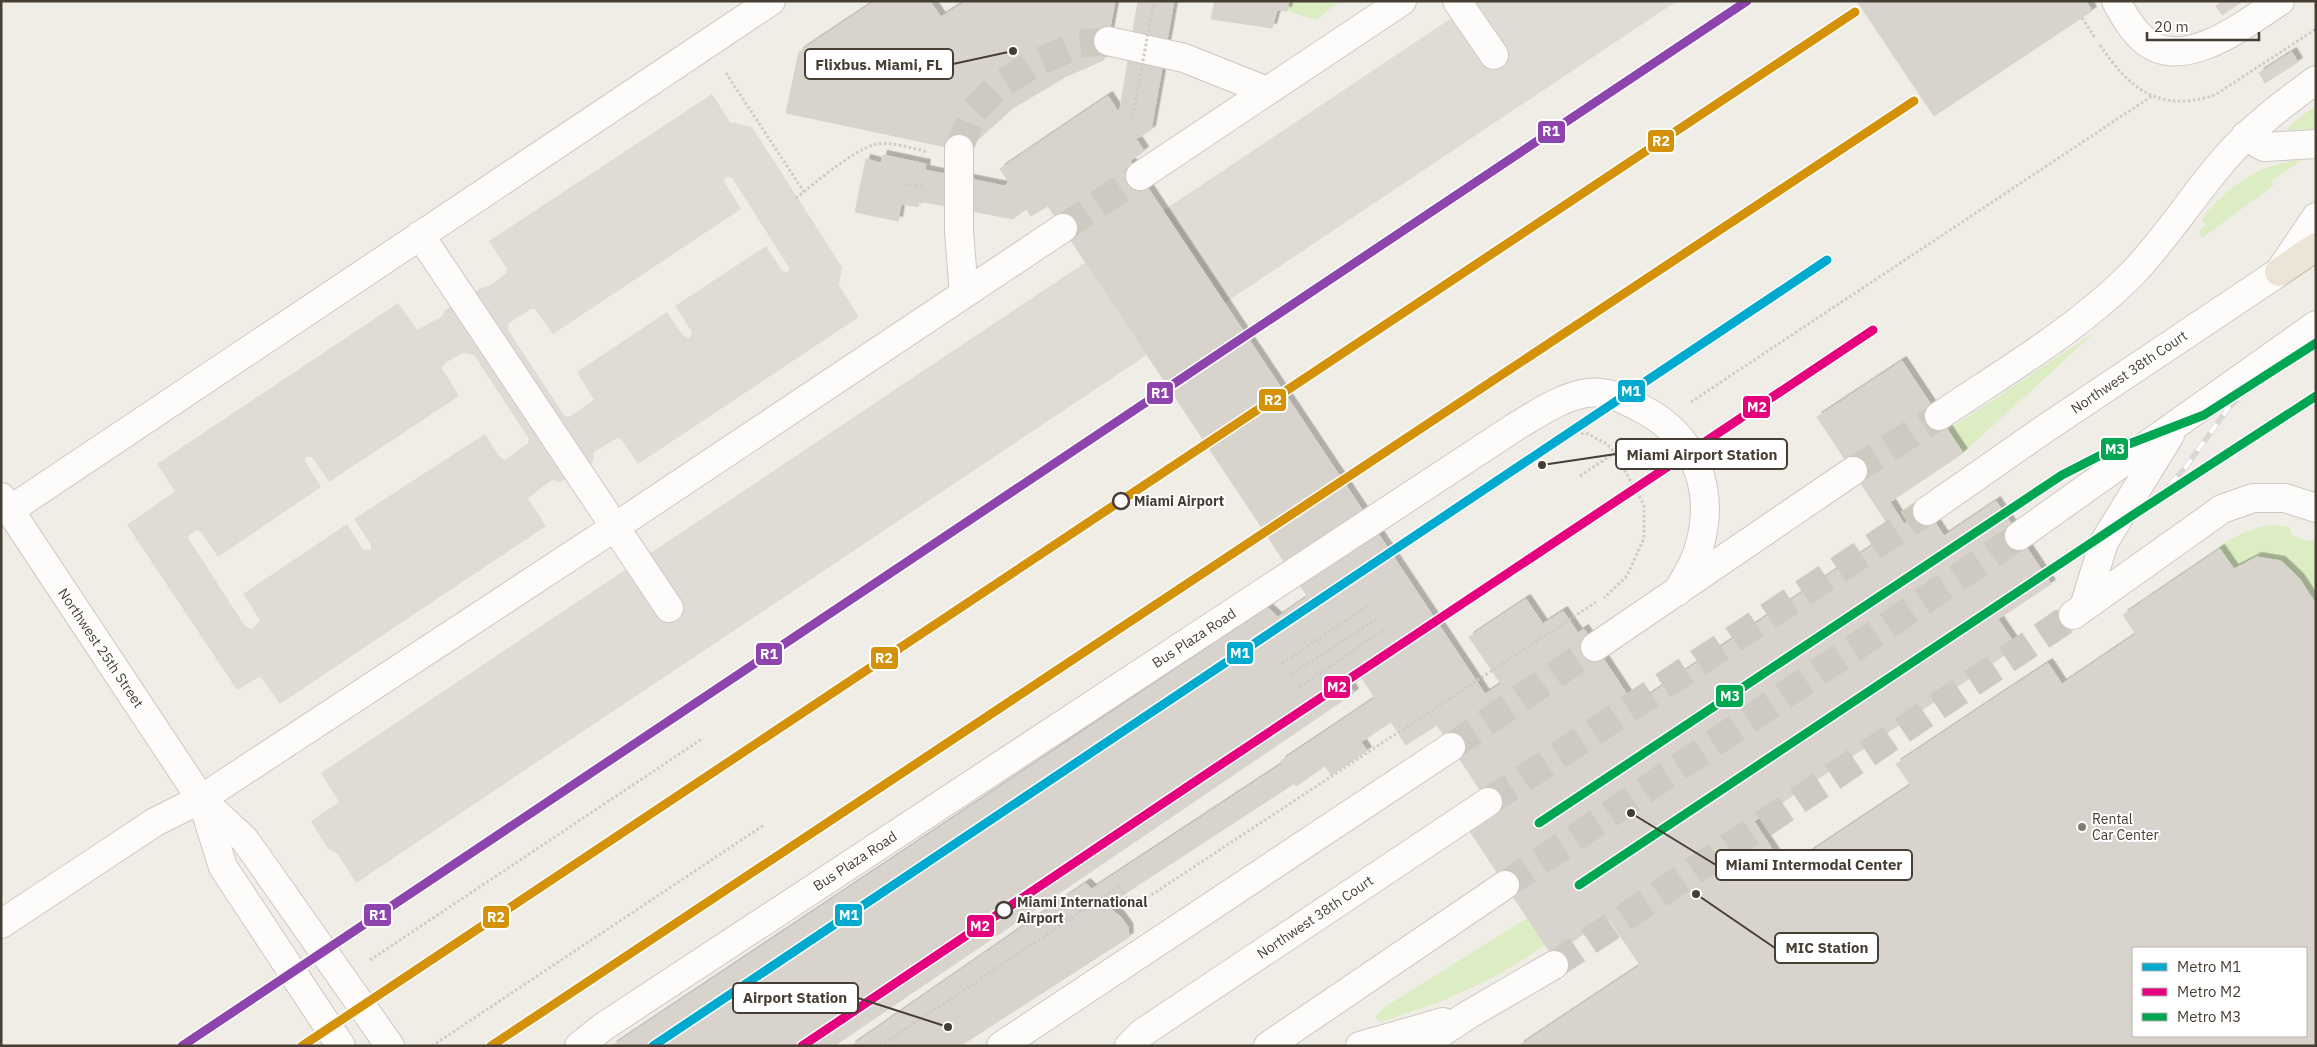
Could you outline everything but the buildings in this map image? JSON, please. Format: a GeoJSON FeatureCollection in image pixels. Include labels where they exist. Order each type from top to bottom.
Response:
{"type":"FeatureCollection","features":[{"type":"Feature","properties":{"kind":"highway"},"geometry":{"type":"LineString","coordinates":[[2279,272],[2316,247]]}},
{"type":"Feature","properties":{"kind":"street"},"geometry":{"type":"LineString","coordinates":[[5,504],[420,235],[771,1]]}},
{"type":"Feature","properties":{"kind":"street"},"geometry":{"type":"LineString","coordinates":[[1140,176],[1402,1]]}},
{"type":"Feature","properties":{"kind":"street"},"geometry":{"type":"LineString","coordinates":[[1458,1],[1494,55]]}},
{"type":"Feature","properties":{"kind":"street"},"geometry":{"type":"LineString","coordinates":[[2116,1],[2131,27],[2146,42],[2158,49],[2170,51],[2201,47],[2218,40],[2280,1]]}},
{"type":"Feature","properties":{"kind":"street"},"geometry":{"type":"LineString","coordinates":[[1108,41],[1184,58],[1267,91]]}},
{"type":"Feature","properties":{"kind":"street"},"geometry":{"type":"LineString","coordinates":[[1939,416],[2073,325],[2106,298],[2148,258],[2218,166],[2246,136],[2270,114],[2316,80]]}},
{"type":"Feature","properties":{"kind":"street"},"geometry":{"type":"LineString","coordinates":[[2246,136],[2264,147],[2316,144]]}},
{"type":"Feature","properties":{"kind":"street"},"geometry":{"type":"LineString","coordinates":[[959,149],[959,230],[964,294]]}},
{"type":"Feature","properties":{"kind":"street","name":"Northwest 38th Court"},"geometry":{"type":"LineString","coordinates":[[1927,511],[2043,430],[2279,272],[2316,217]]}},
{"type":"Feature","properties":{"kind":"street"},"geometry":{"type":"LineString","coordinates":[[1,924],[155,822],[201,799],[1063,228]]}},
{"type":"Feature","properties":{"kind":"street"},"geometry":{"type":"LineString","coordinates":[[420,235],[669,608]]}},
{"type":"Feature","properties":{"kind":"street"},"geometry":{"type":"LineString","coordinates":[[2019,536],[2316,325]]}},
{"type":"Feature","properties":{"kind":"street"},"geometry":{"type":"LineString","coordinates":[[2287,346],[2316,342]]}},
{"type":"Feature","properties":{"kind":"street","name":"Bus Plaza Road"},"geometry":{"type":"LineString","coordinates":[[583,1044],[619,1016],[1515,426],[1560,402],[1587,393],[1607,393],[1656,416],[1674,430],[1683,442],[1702,481],[1706,501],[1700,544],[1695,559],[1677,592]]}},
{"type":"Feature","properties":{"kind":"street"},"geometry":{"type":"LineString","coordinates":[[2177,425],[2104,542],[2078,611],[2222,509],[2254,498],[2285,498],[2316,508]]}},
{"type":"Feature","properties":{"kind":"street"},"geometry":{"type":"LineString","coordinates":[[1595,647],[1853,471]]}},
{"type":"Feature","properties":{"kind":"street","name":"Northwest 25th Street"},"geometry":{"type":"LineString","coordinates":[[5,504],[201,799],[250,846],[390,1046]]}},
{"type":"Feature","properties":{"kind":"street"},"geometry":{"type":"LineString","coordinates":[[1000,1046],[1451,747]]}},
{"type":"Feature","properties":{"kind":"street","name":"Northwest 25th Street"},"geometry":{"type":"LineString","coordinates":[[201,799],[223,868],[341,1046]]}},
{"type":"Feature","properties":{"kind":"street","name":"Northwest 38th Court"},"geometry":{"type":"LineString","coordinates":[[1113,1046],[1136,1039],[1488,802]]}},
{"type":"Feature","properties":{"kind":"street"},"geometry":{"type":"LineString","coordinates":[[1268,1046],[1505,885]]}},
{"type":"Feature","properties":{"kind":"street"},"geometry":{"type":"LineString","coordinates":[[1421,1046],[1468,1015],[1554,965]]}},
{"type":"Feature","properties":{"kind":"street"},"geometry":{"type":"LineString","coordinates":[[1360,1046],[1468,1015]]}},
{"type":"Feature","properties":{"kind":"path"},"geometry":{"type":"LineString","coordinates":[[1132,120],[1154,1]]}},
{"type":"Feature","properties":{"kind":"path"},"geometry":{"type":"LineString","coordinates":[[721,66],[804,192]]}},
{"type":"Feature","properties":{"kind":"path"},"geometry":{"type":"LineString","coordinates":[[1686,405],[2152,96]]}},
{"type":"Feature","properties":{"kind":"path"},"geometry":{"type":"LineString","coordinates":[[796,198],[849,159],[874,144],[901,145],[930,152]]}},
{"type":"Feature","properties":{"kind":"path"},"geometry":{"type":"LineString","coordinates":[[900,184],[925,187]]}},
{"type":"Feature","properties":{"kind":"path"},"geometry":{"type":"LineString","coordinates":[[880,1046],[1119,886],[1133,907],[1604,597],[1627,576],[1644,538],[1644,505],[1615,453],[1607,444],[1588,434],[1572,432]]}},
{"type":"Feature","properties":{"kind":"path"},"geometry":{"type":"LineString","coordinates":[[1580,476],[1637,438]]}},
{"type":"Feature","properties":{"kind":"path"},"geometry":{"type":"LineString","coordinates":[[1282,663],[1369,605]]}},
{"type":"Feature","properties":{"kind":"path"},"geometry":{"type":"LineString","coordinates":[[1290,675],[1378,618]]}},
{"type":"Feature","properties":{"kind":"path"},"geometry":{"type":"LineString","coordinates":[[1299,687],[1385,629]]}},
{"type":"Feature","properties":{"kind":"path"},"geometry":{"type":"LineString","coordinates":[[362,965],[702,738]]}},
{"type":"Feature","properties":{"kind":"path"},"geometry":{"type":"LineString","coordinates":[[432,1046],[764,825]]}},
{"type":"Feature","properties":{"kind":"green space"},"geometry":{"type":"Polygon","coordinates":[[[1289,1],[1340,1],[1316,20],[1287,11],[1289,1]]]}},
{"type":"Feature","properties":{"kind":"green space"},"geometry":{"type":"Polygon","coordinates":[[[2316,105],[2316,129],[2287,130],[2289,126],[2316,105]]]}},
{"type":"Feature","properties":{"kind":"green space"},"geometry":{"type":"Polygon","coordinates":[[[2302,160],[2271,181],[2274,185],[2202,238],[2199,231],[2206,224],[2201,220],[2221,197],[2233,187],[2272,166],[2302,160]]]}},
{"type":"Feature","properties":{"kind":"green space"},"geometry":{"type":"Polygon","coordinates":[[[2095,332],[1963,453],[1948,430],[2095,332]]]}},
{"type":"Feature","properties":{"kind":"green space"},"geometry":{"type":"Polygon","coordinates":[[[2273,525],[2289,527],[2292,535],[2306,541],[2313,540],[2316,542],[2316,604],[2234,569],[2218,547],[2244,533],[2273,525]]]}},
{"type":"Feature","properties":{"kind":"green space"},"geometry":{"type":"Polygon","coordinates":[[[1527,918],[1546,945],[1496,976],[1445,1000],[1381,1022],[1376,1019],[1377,1014],[1385,1007],[1527,918]]]}},
{"type":"Feature","properties":{"kind":"shaded area"},"geometry":{"type":"Polygon","coordinates":[[[1477,1],[1677,1],[356,883],[337,853],[328,849],[311,821],[339,802],[321,773],[1477,1]]]}},
{"type":"Feature","properties":{"kind":"shaded area"},"geometry":{"type":"Polygon","coordinates":[[[712,94],[730,122],[752,127],[842,267],[839,285],[859,317],[638,464],[621,439],[617,438],[594,452],[593,462],[560,482],[552,480],[528,498],[546,526],[280,704],[259,677],[237,690],[127,525],[174,492],[157,464],[398,303],[417,330],[441,317],[445,310],[481,288],[491,285],[506,273],[507,269],[489,241],[712,94]],[[732,178],[724,179],[725,183],[741,209],[553,334],[535,309],[531,309],[509,323],[508,330],[564,415],[568,417],[594,400],[577,372],[667,312],[683,335],[688,338],[691,336],[692,332],[675,306],[766,246],[782,271],[788,272],[790,269],[732,178]],[[463,353],[445,363],[442,368],[459,396],[329,482],[312,457],[306,457],[305,461],[321,487],[218,557],[201,532],[196,530],[189,535],[188,538],[245,626],[252,629],[260,620],[243,594],[347,524],[363,549],[371,550],[371,545],[354,519],[471,443],[485,434],[499,456],[505,460],[528,443],[529,439],[474,355],[463,353]]]}},
{"type":"Feature","properties":{"kind":"tunnel"},"geometry":{"type":"LineString","coordinates":[[959,149],[974,111],[996,88],[1032,65],[1079,44],[1108,41]]}},
{"type":"Feature","properties":{"kind":"tunnel"},"geometry":{"type":"LineString","coordinates":[[1063,228],[1140,176]]}},
{"type":"Feature","properties":{"kind":"tunnel"},"geometry":{"type":"LineString","coordinates":[[1853,471],[1939,416]]}},
{"type":"Feature","properties":{"kind":"tunnel"},"geometry":{"type":"LineString","coordinates":[[1488,802],[1927,511]]}},
{"type":"Feature","properties":{"kind":"tunnel"},"geometry":{"type":"LineString","coordinates":[[1505,885],[2019,536]]}},
{"type":"Feature","properties":{"kind":"tunnel"},"geometry":{"type":"LineString","coordinates":[[1554,965],[2073,615]]}},
{"type":"Feature","properties":{"kind":"tunnel"},"geometry":{"type":"LineString","coordinates":[[1451,747],[1595,647]]}},
{"type":"Feature","properties":{"kind":"railway"},"geometry":{"type":"LineString","coordinates":[[182,1046],[1747,1]]}},
{"type":"Feature","properties":{"kind":"railway"},"geometry":{"type":"LineString","coordinates":[[302,1046],[1855,12]]}},
{"type":"Feature","properties":{"kind":"railway"},"geometry":{"type":"LineString","coordinates":[[1153,712],[1827,260]]}},
{"type":"Feature","properties":{"kind":"railway"},"geometry":{"type":"LineString","coordinates":[[1196,781],[1873,330]]}},
{"type":"Feature","properties":{"kind":"railway"},"geometry":{"type":"LineString","coordinates":[[2136,513],[2165,490],[2185,468],[2229,407],[2270,372]]}},
{"type":"Feature","properties":{"kind":"metro line","name":"M1"},"geometry":{"type":"LineString","coordinates":[[653,1046],[1827,260]]}},
{"type":"Feature","properties":{"kind":"metro line","name":"M2"},"geometry":{"type":"LineString","coordinates":[[802,1046],[1873,330]]}},
{"type":"Feature","properties":{"kind":"metro line","name":"M3"},"geometry":{"type":"LineString","coordinates":[[1539,823],[2062,475],[2103,454],[2204,415],[2316,343]]}},
{"type":"Feature","properties":{"kind":"metro line","name":"M3"},"geometry":{"type":"LineString","coordinates":[[1579,885],[2136,513],[2316,396]]}},
{"type":"Feature","properties":{"kind":"transit line","name":"R1"},"geometry":{"type":"LineString","coordinates":[[182,1046],[1747,1]]}},
{"type":"Feature","properties":{"kind":"transit line","name":"R2"},"geometry":{"type":"LineString","coordinates":[[302,1046],[1855,12]]}},
{"type":"Feature","properties":{"kind":"transit line","name":"R2"},"geometry":{"type":"LineString","coordinates":[[491,1046],[1914,101]]}},
{"type":"Feature","properties":{"kind":"place","name":"Flixbus. Miami, FL"},"geometry":{"type":"Point","coordinates":[1013,51]}},
{"type":"Feature","properties":{"kind":"place","name":"Miami Airport Station"},"geometry":{"type":"Point","coordinates":[1542,465]}},
{"type":"Feature","properties":{"kind":"place","name":"Miami Airport"},"geometry":{"type":"Point","coordinates":[1121,501]}},
{"type":"Feature","properties":{"kind":"place","name":"Miami Intermodal Center"},"geometry":{"type":"Point","coordinates":[1631,813]}},
{"type":"Feature","properties":{"kind":"place","name":"Rental Car Center"},"geometry":{"type":"Point","coordinates":[2082,827]}},
{"type":"Feature","properties":{"kind":"place","name":"MIC Station"},"geometry":{"type":"Point","coordinates":[1696,894]}},
{"type":"Feature","properties":{"kind":"place","name":"Miami International Airport"},"geometry":{"type":"Point","coordinates":[1004,910]}},
{"type":"Feature","properties":{"kind":"place","name":"Airport Station"},"geometry":{"type":"Point","coordinates":[948,1027]}}]}
